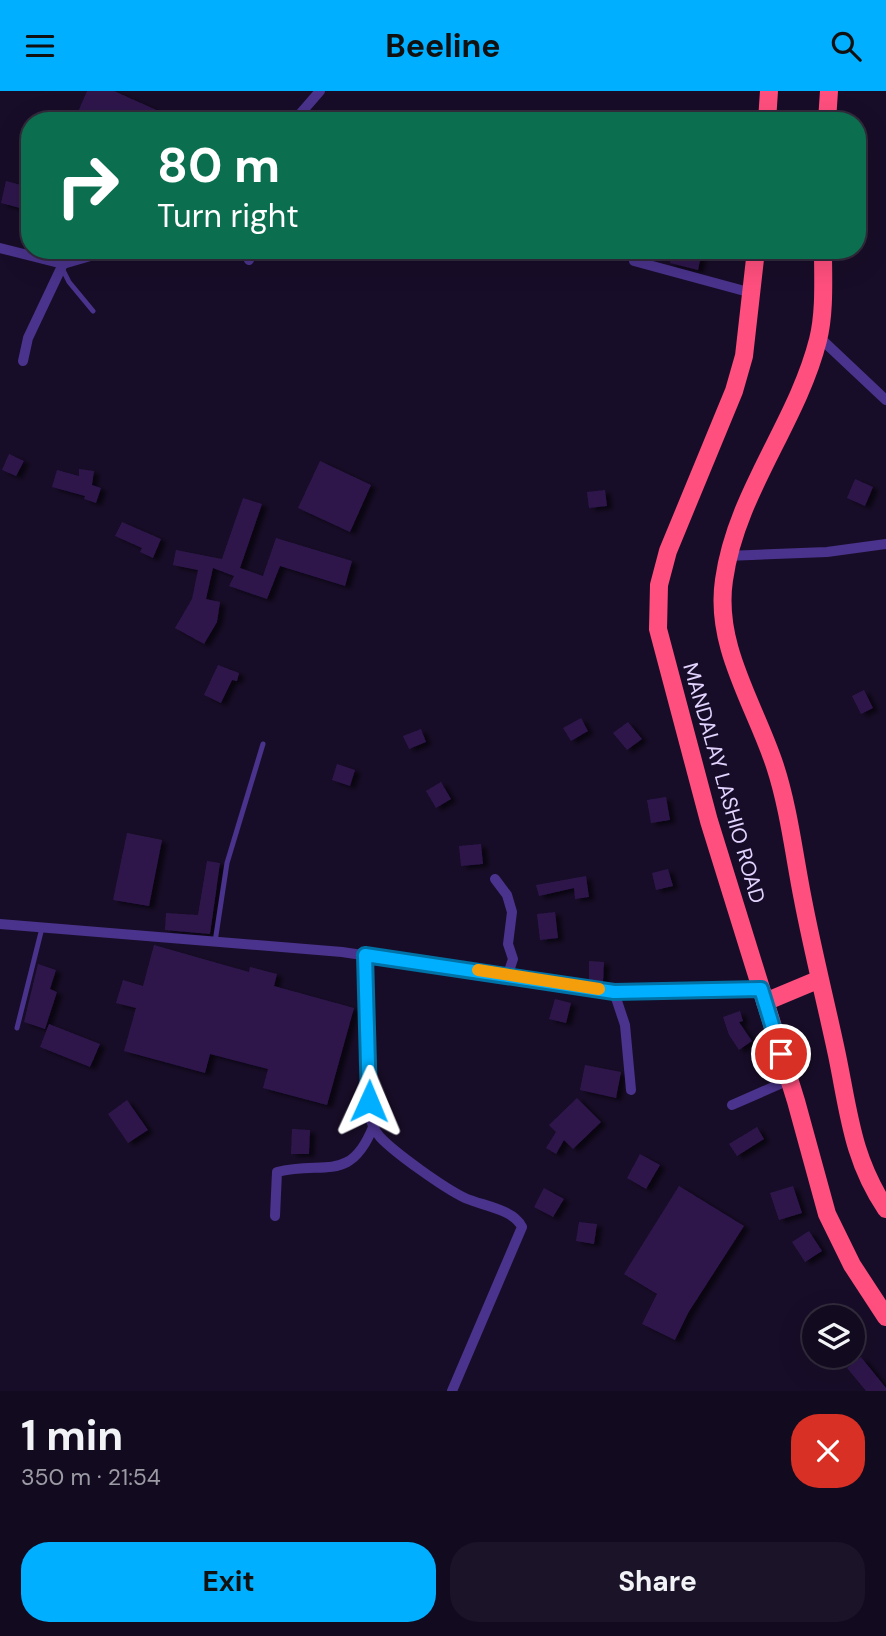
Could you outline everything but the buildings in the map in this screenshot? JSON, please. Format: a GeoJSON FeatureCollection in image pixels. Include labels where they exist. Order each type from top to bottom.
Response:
{"type":"FeatureCollection","features":[{"type":"Feature","properties":{"kind":"highway"},"geometry":{"type":"LineString","coordinates":[[768,112],[769,91]]}},
{"type":"Feature","properties":{"kind":"highway"},"geometry":{"type":"LineString","coordinates":[[828,112],[829,91]]}},
{"type":"Feature","properties":{"kind":"highway","name":"MANDALAY LASHIO ROAD"},"geometry":{"type":"LineString","coordinates":[[755,259],[744,356],[734,391],[683,509],[665,562],[657,603],[664,660],[827,1214],[852,1265],[886,1317]]}},
{"type":"Feature","properties":{"kind":"highway","name":"MANDALAY LASHIO ROAD"},"geometry":{"type":"LineString","coordinates":[[823,259],[819,337],[806,378],[763,468],[727,556],[721,598],[722,617],[738,678],[780,784],[861,1167],[886,1209]]}},
{"type":"Feature","properties":{"kind":"highway"},"geometry":{"type":"LineString","coordinates":[[763,996],[820,979]]}},
{"type":"Feature","properties":{"kind":"street"},"geometry":{"type":"LineString","coordinates":[[302,112],[320,91]]}},
{"type":"Feature","properties":{"kind":"street"},"geometry":{"type":"LineString","coordinates":[[0,248],[21,254]]}},
{"type":"Feature","properties":{"kind":"street"},"geometry":{"type":"LineString","coordinates":[[38,259],[62,266],[83,259]]}},
{"type":"Feature","properties":{"kind":"street"},"geometry":{"type":"LineString","coordinates":[[634,261],[752,293]]}},
{"type":"Feature","properties":{"kind":"street"},"geometry":{"type":"LineString","coordinates":[[23,361],[28,338],[39,311],[62,266]]}},
{"type":"Feature","properties":{"kind":"street"},"geometry":{"type":"LineString","coordinates":[[819,337],[886,400]]}},
{"type":"Feature","properties":{"kind":"street"},"geometry":{"type":"LineString","coordinates":[[727,556],[827,552],[886,544]]}},
{"type":"Feature","properties":{"kind":"street"},"geometry":{"type":"LineString","coordinates":[[495,879],[507,895],[512,912],[508,944],[513,959],[508,974]]}},
{"type":"Feature","properties":{"kind":"street"},"geometry":{"type":"LineString","coordinates":[[0,924],[365,955],[508,974],[614,992],[763,996]]}},
{"type":"Feature","properties":{"kind":"street"},"geometry":{"type":"LineString","coordinates":[[365,955],[369,1112],[373,1127],[380,1137],[462,1197],[509,1214],[518,1219],[522,1227],[452,1391]]}},
{"type":"Feature","properties":{"kind":"street"},"geometry":{"type":"LineString","coordinates":[[614,992],[625,1025],[631,1090]]}},
{"type":"Feature","properties":{"kind":"street"},"geometry":{"type":"LineString","coordinates":[[732,1105],[789,1080]]}},
{"type":"Feature","properties":{"kind":"street"},"geometry":{"type":"LineString","coordinates":[[275,1216],[277,1172],[335,1168],[351,1162],[365,1146],[373,1127]]}},
{"type":"Feature","properties":{"kind":"lane"},"geometry":{"type":"LineString","coordinates":[[62,266],[69,282],[93,311]]}},
{"type":"Feature","properties":{"kind":"lane"},"geometry":{"type":"LineString","coordinates":[[215,942],[226,863],[263,744]]}},
{"type":"Feature","properties":{"kind":"lane"},"geometry":{"type":"LineString","coordinates":[[17,1028],[41,928]]}},
{"type":"Feature","properties":{"kind":"slow traffic"},"geometry":{"type":"LineString","coordinates":[[478,970],[599,989]]}},
{"type":"Feature","properties":{"kind":"route"},"geometry":{"type":"LineString","coordinates":[[369,1101],[365,955],[508,974],[614,992],[761,989],[781,1054]]}}]}
